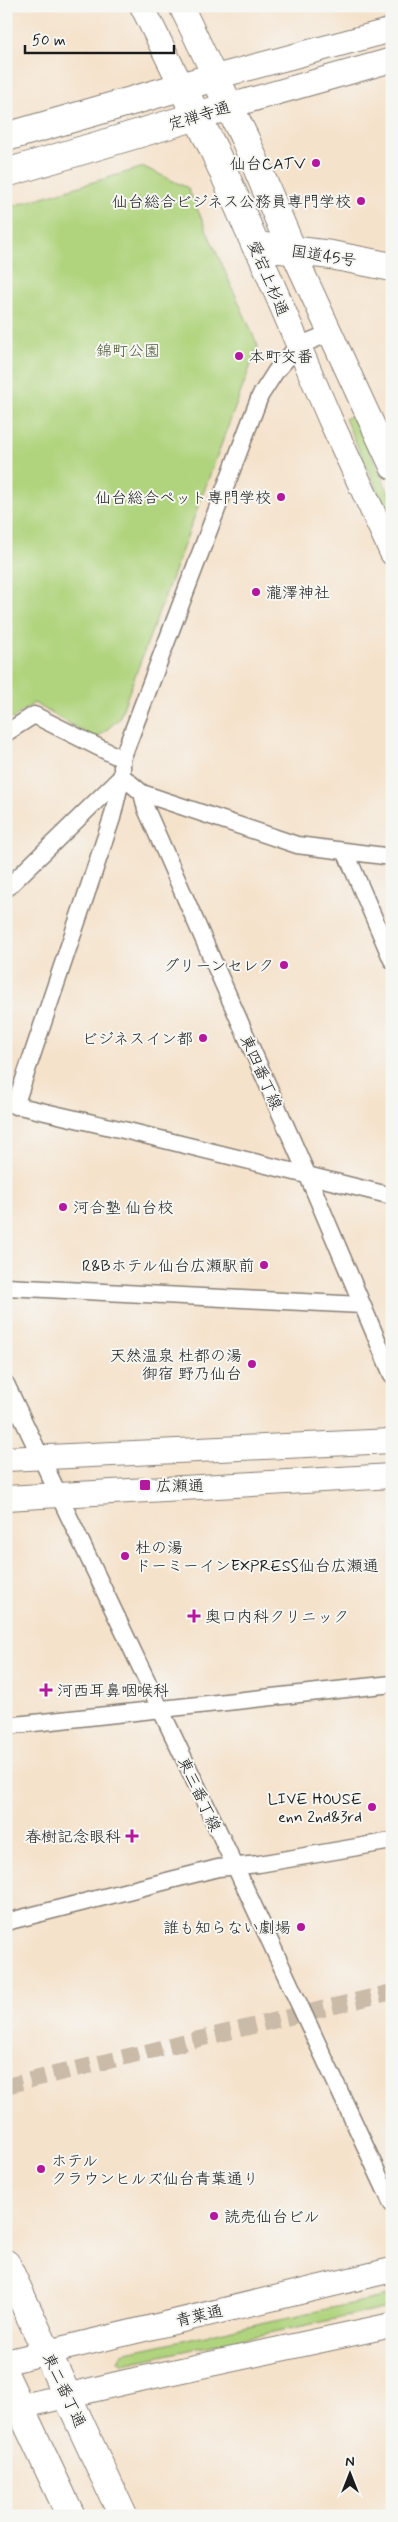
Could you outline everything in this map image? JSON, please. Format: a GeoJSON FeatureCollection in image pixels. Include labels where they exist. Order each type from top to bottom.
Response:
{"type":"FeatureCollection","features":[{"type":"Feature","properties":{"kind":"highway","name":"定禅寺通"},"geometry":{"type":"LineString","coordinates":[[6,137],[215,77]]}},
{"type":"Feature","properties":{"kind":"highway","name":"愛宕上杉通"},"geometry":{"type":"LineString","coordinates":[[215,77],[292,250]]}},
{"type":"Feature","properties":{"kind":"highway","name":"愛宕上杉通"},"geometry":{"type":"LineString","coordinates":[[182,87],[256,246]]}},
{"type":"Feature","properties":{"kind":"highway","name":"定禅寺通"},"geometry":{"type":"LineString","coordinates":[[6,173],[229,106]]}},
{"type":"Feature","properties":{"kind":"highway","name":"国道45号"},"geometry":{"type":"LineString","coordinates":[[256,246],[292,250],[392,267]]}},
{"type":"Feature","properties":{"kind":"highway","name":"東二番丁通"},"geometry":{"type":"LineString","coordinates":[[6,2264],[124,2516]]}},
{"type":"Feature","properties":{"kind":"highway"},"geometry":{"type":"LineString","coordinates":[[6,2378],[13,2409],[72,2516]]}},
{"type":"Feature","properties":{"kind":"street","name":"愛宕上杉通"},"geometry":{"type":"LineString","coordinates":[[142,6],[182,87]]}},
{"type":"Feature","properties":{"kind":"street","name":"愛宕上杉通"},"geometry":{"type":"LineString","coordinates":[[181,6],[215,77]]}},
{"type":"Feature","properties":{"kind":"street","name":"定禅寺通"},"geometry":{"type":"LineString","coordinates":[[215,77],[392,30]]}},
{"type":"Feature","properties":{"kind":"street","name":"定禅寺通"},"geometry":{"type":"LineString","coordinates":[[229,106],[392,60]]}},
{"type":"Feature","properties":{"kind":"street","name":"愛宕上杉通"},"geometry":{"type":"LineString","coordinates":[[256,246],[298,346],[389,539]]}},
{"type":"Feature","properties":{"kind":"street","name":"愛宕上杉通"},"geometry":{"type":"LineString","coordinates":[[292,250],[392,467]]}},
{"type":"Feature","properties":{"kind":"street"},"geometry":{"type":"LineString","coordinates":[[330,333],[298,346],[276,371],[260,396],[122,759],[122,776],[112,818],[11,1104],[392,1196]]}},
{"type":"Feature","properties":{"kind":"street"},"geometry":{"type":"LineString","coordinates":[[6,733],[34,715],[122,759]]}},
{"type":"Feature","properties":{"kind":"street"},"geometry":{"type":"LineString","coordinates":[[122,776],[142,793],[297,845],[346,853],[392,857]]}},
{"type":"Feature","properties":{"kind":"street"},"geometry":{"type":"LineString","coordinates":[[6,889],[122,776]]}},
{"type":"Feature","properties":{"kind":"street","name":"東四番丁線"},"geometry":{"type":"LineString","coordinates":[[142,793],[146,809],[307,1174],[392,1375]]}},
{"type":"Feature","properties":{"kind":"street"},"geometry":{"type":"LineString","coordinates":[[346,853],[392,960]]}},
{"type":"Feature","properties":{"kind":"street"},"geometry":{"type":"LineString","coordinates":[[6,1287],[362,1305]]}},
{"type":"Feature","properties":{"kind":"street","name":"東三番丁線"},"geometry":{"type":"LineString","coordinates":[[6,1384],[235,1866],[392,2204]]}},
{"type":"Feature","properties":{"kind":"street"},"geometry":{"type":"LineString","coordinates":[[6,1460],[392,1441]]}},
{"type":"Feature","properties":{"kind":"street"},"geometry":{"type":"LineString","coordinates":[[6,1498],[392,1476]]}},
{"type":"Feature","properties":{"kind":"street"},"geometry":{"type":"LineString","coordinates":[[6,1726],[392,1684]]}},
{"type":"Feature","properties":{"kind":"street"},"geometry":{"type":"LineString","coordinates":[[6,1922],[218,1868],[392,1841]]}},
{"type":"Feature","properties":{"kind":"street","name":"青葉通"},"geometry":{"type":"LineString","coordinates":[[6,2362],[392,2270]]}},
{"type":"Feature","properties":{"kind":"street"},"geometry":{"type":"LineString","coordinates":[[13,2409],[392,2325]]}},
{"type":"Feature","properties":{"kind":"green space","name":"錦町公園"},"geometry":{"type":"Polygon","coordinates":[[[144,167],[188,188],[258,346],[119,719],[96,739],[34,703],[12,719],[6,716],[6,208],[144,167]]]}},
{"type":"Feature","properties":{"kind":"green space"},"geometry":{"type":"Polygon","coordinates":[[[353,415],[392,500],[392,512],[386,509],[345,419],[353,415]]]}},
{"type":"Feature","properties":{"kind":"green space"},"geometry":{"type":"Polygon","coordinates":[[[392,2295],[392,2307],[123,2364],[118,2360],[122,2353],[392,2295]]]}},
{"type":"Feature","properties":{"kind":"tunnel"},"geometry":{"type":"LineString","coordinates":[[6,2086],[392,1992]]}},
{"type":"Feature","properties":{"kind":"place","name":"仙台CATV"},"geometry":{"type":"Point","coordinates":[316,163]}},
{"type":"Feature","properties":{"kind":"place","name":"仙台総合ビジネス公務員専門学校"},"geometry":{"type":"Point","coordinates":[361,201]}},
{"type":"Feature","properties":{"kind":"place","name":"本町交番"},"geometry":{"type":"Point","coordinates":[239,356]}},
{"type":"Feature","properties":{"kind":"place","name":"仙台総合ペット専門学校"},"geometry":{"type":"Point","coordinates":[281,497]}},
{"type":"Feature","properties":{"kind":"place","name":"瀧澤神社"},"geometry":{"type":"Point","coordinates":[256,592]}},
{"type":"Feature","properties":{"kind":"place","name":"グリーンセレク"},"geometry":{"type":"Point","coordinates":[284,965]}},
{"type":"Feature","properties":{"kind":"place","name":"ビジネスイン都"},"geometry":{"type":"Point","coordinates":[203,1038]}},
{"type":"Feature","properties":{"kind":"place","name":"河合塾 仙台校"},"geometry":{"type":"Point","coordinates":[63,1207]}},
{"type":"Feature","properties":{"kind":"place","name":"R&Bホテル仙台広瀬駅前"},"geometry":{"type":"Point","coordinates":[264,1265]}},
{"type":"Feature","properties":{"kind":"place","name":"天然温泉 杜都の湯 御宿 野乃仙台"},"geometry":{"type":"Point","coordinates":[252,1364]}},
{"type":"Feature","properties":{"kind":"place","name":"広瀬通"},"geometry":{"type":"Point","coordinates":[145,1485]}},
{"type":"Feature","properties":{"kind":"place","name":"杜の湯 ドーミーインEXPRESS仙台広瀬通"},"geometry":{"type":"Point","coordinates":[125,1556]}},
{"type":"Feature","properties":{"kind":"place","name":"奥口内科クリニック"},"geometry":{"type":"Point","coordinates":[194,1616]}},
{"type":"Feature","properties":{"kind":"place","name":"河西耳鼻咽喉科"},"geometry":{"type":"Point","coordinates":[46,1690]}},
{"type":"Feature","properties":{"kind":"place","name":"LIVE HOUSE enn 2nd&3rd"},"geometry":{"type":"Point","coordinates":[372,1807]}},
{"type":"Feature","properties":{"kind":"place","name":"春樹記念眼科"},"geometry":{"type":"Point","coordinates":[132,1836]}},
{"type":"Feature","properties":{"kind":"place","name":"誰も知らない劇場"},"geometry":{"type":"Point","coordinates":[301,1927]}},
{"type":"Feature","properties":{"kind":"place","name":"ホテル クラウンヒルズ仙台青葉通り"},"geometry":{"type":"Point","coordinates":[41,2169]}},
{"type":"Feature","properties":{"kind":"place","name":"読売仙台ビル"},"geometry":{"type":"Point","coordinates":[214,2216]}}]}
